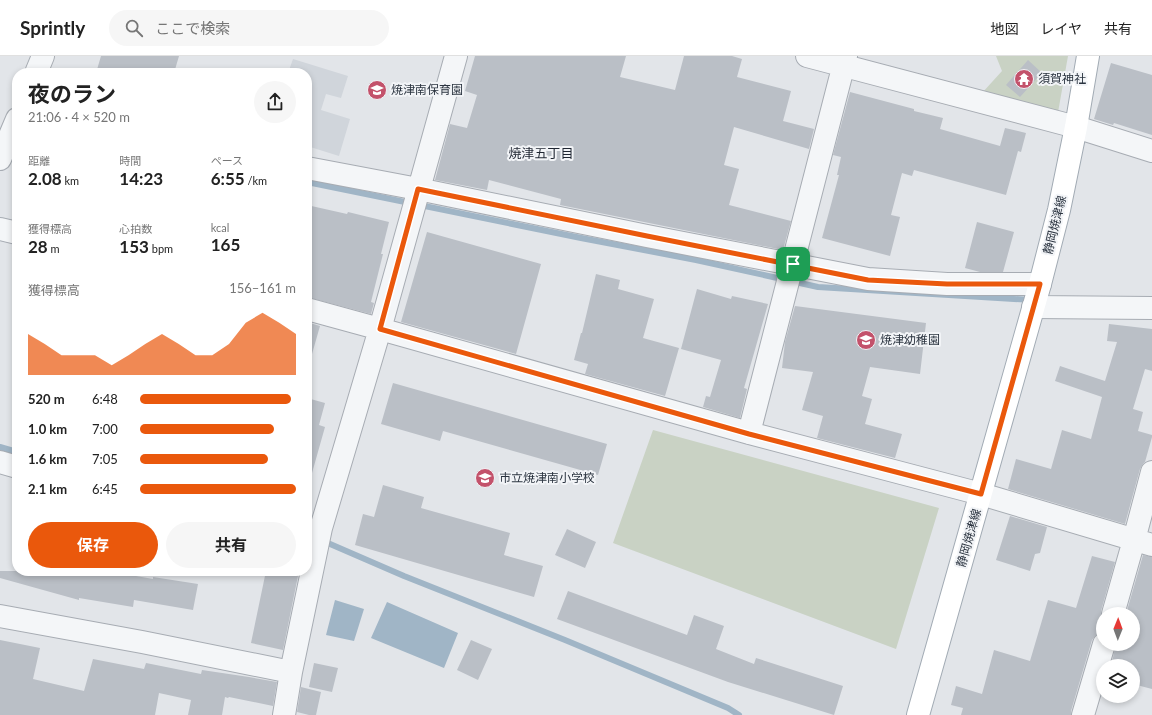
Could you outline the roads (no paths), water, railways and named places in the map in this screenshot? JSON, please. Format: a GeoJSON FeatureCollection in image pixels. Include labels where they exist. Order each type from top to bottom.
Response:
{"type":"FeatureCollection","features":[{"type":"Feature","properties":{"kind":"main road","name":"静岡焼津線"},"geometry":{"type":"LineString","coordinates":[[918,715],[1040,284],[1059,210],[1076,127],[1088,56]]}},
{"type":"Feature","properties":{"kind":"street"},"geometry":{"type":"LineString","coordinates":[[38,68],[43,56]]}},
{"type":"Feature","properties":{"kind":"street"},"geometry":{"type":"LineString","coordinates":[[312,553],[321,528],[380,329],[456,56]]}},
{"type":"Feature","properties":{"kind":"street"},"geometry":{"type":"LineString","coordinates":[[807,56],[845,61],[1076,127],[1152,151]]}},
{"type":"Feature","properties":{"kind":"street"},"geometry":{"type":"LineString","coordinates":[[749,434],[845,61]]}},
{"type":"Feature","properties":{"kind":"street"},"geometry":{"type":"LineString","coordinates":[[0,159],[12,131]]}},
{"type":"Feature","properties":{"kind":"street"},"geometry":{"type":"LineString","coordinates":[[312,169],[868,280],[947,284],[1040,284]]}},
{"type":"Feature","properties":{"kind":"street"},"geometry":{"type":"LineString","coordinates":[[0,229],[12,232]]}},
{"type":"Feature","properties":{"kind":"street"},"geometry":{"type":"LineString","coordinates":[[1033,307],[1152,308]]}},
{"type":"Feature","properties":{"kind":"street"},"geometry":{"type":"LineString","coordinates":[[312,310],[749,434],[981,494],[1143,542]]}},
{"type":"Feature","properties":{"kind":"street"},"geometry":{"type":"LineString","coordinates":[[0,462],[12,466]]}},
{"type":"Feature","properties":{"kind":"street"},"geometry":{"type":"LineString","coordinates":[[1116,607],[1143,542],[1152,472]]}},
{"type":"Feature","properties":{"kind":"street"},"geometry":{"type":"LineString","coordinates":[[284,715],[308,576]]}},
{"type":"Feature","properties":{"kind":"street"},"geometry":{"type":"LineString","coordinates":[[0,616],[142,642],[291,672]]}},
{"type":"Feature","properties":{"kind":"street"},"geometry":{"type":"LineString","coordinates":[[1083,715],[1102,651]]}},
{"type":"Feature","properties":{"kind":"water"},"geometry":{"type":"Polygon","coordinates":[[[335,600],[364,609],[354,641],[326,635],[335,600]]]}},
{"type":"Feature","properties":{"kind":"water"},"geometry":{"type":"Polygon","coordinates":[[[387,602],[458,633],[444,668],[371,638],[387,602]]]}},
{"type":"Feature","properties":{"kind":"waterway"},"geometry":{"type":"LineString","coordinates":[[312,183],[696,260],[818,287],[1032,300]]}},
{"type":"Feature","properties":{"kind":"waterway"},"geometry":{"type":"LineString","coordinates":[[0,447],[12,451]]}},
{"type":"Feature","properties":{"kind":"waterway"},"geometry":{"type":"LineString","coordinates":[[312,536],[404,576],[565,640],[728,708],[739,715]]}},
{"type":"Feature","properties":{"kind":"place","name":"須賀神社"},"geometry":{"type":"Point","coordinates":[1024,79]}},
{"type":"Feature","properties":{"kind":"place","name":"焼津南保育園"},"geometry":{"type":"Point","coordinates":[377,90]}},
{"type":"Feature","properties":{"kind":"place","name":"焼津幼稚園"},"geometry":{"type":"Point","coordinates":[866,340]}},
{"type":"Feature","properties":{"kind":"place","name":"市立焼津南小学校"},"geometry":{"type":"Point","coordinates":[485,478]}},
{"type":"Feature","properties":{"kind":"district","name":"焼津五丁目"},"geometry":{"type":"Point","coordinates":[541,153]}}]}
